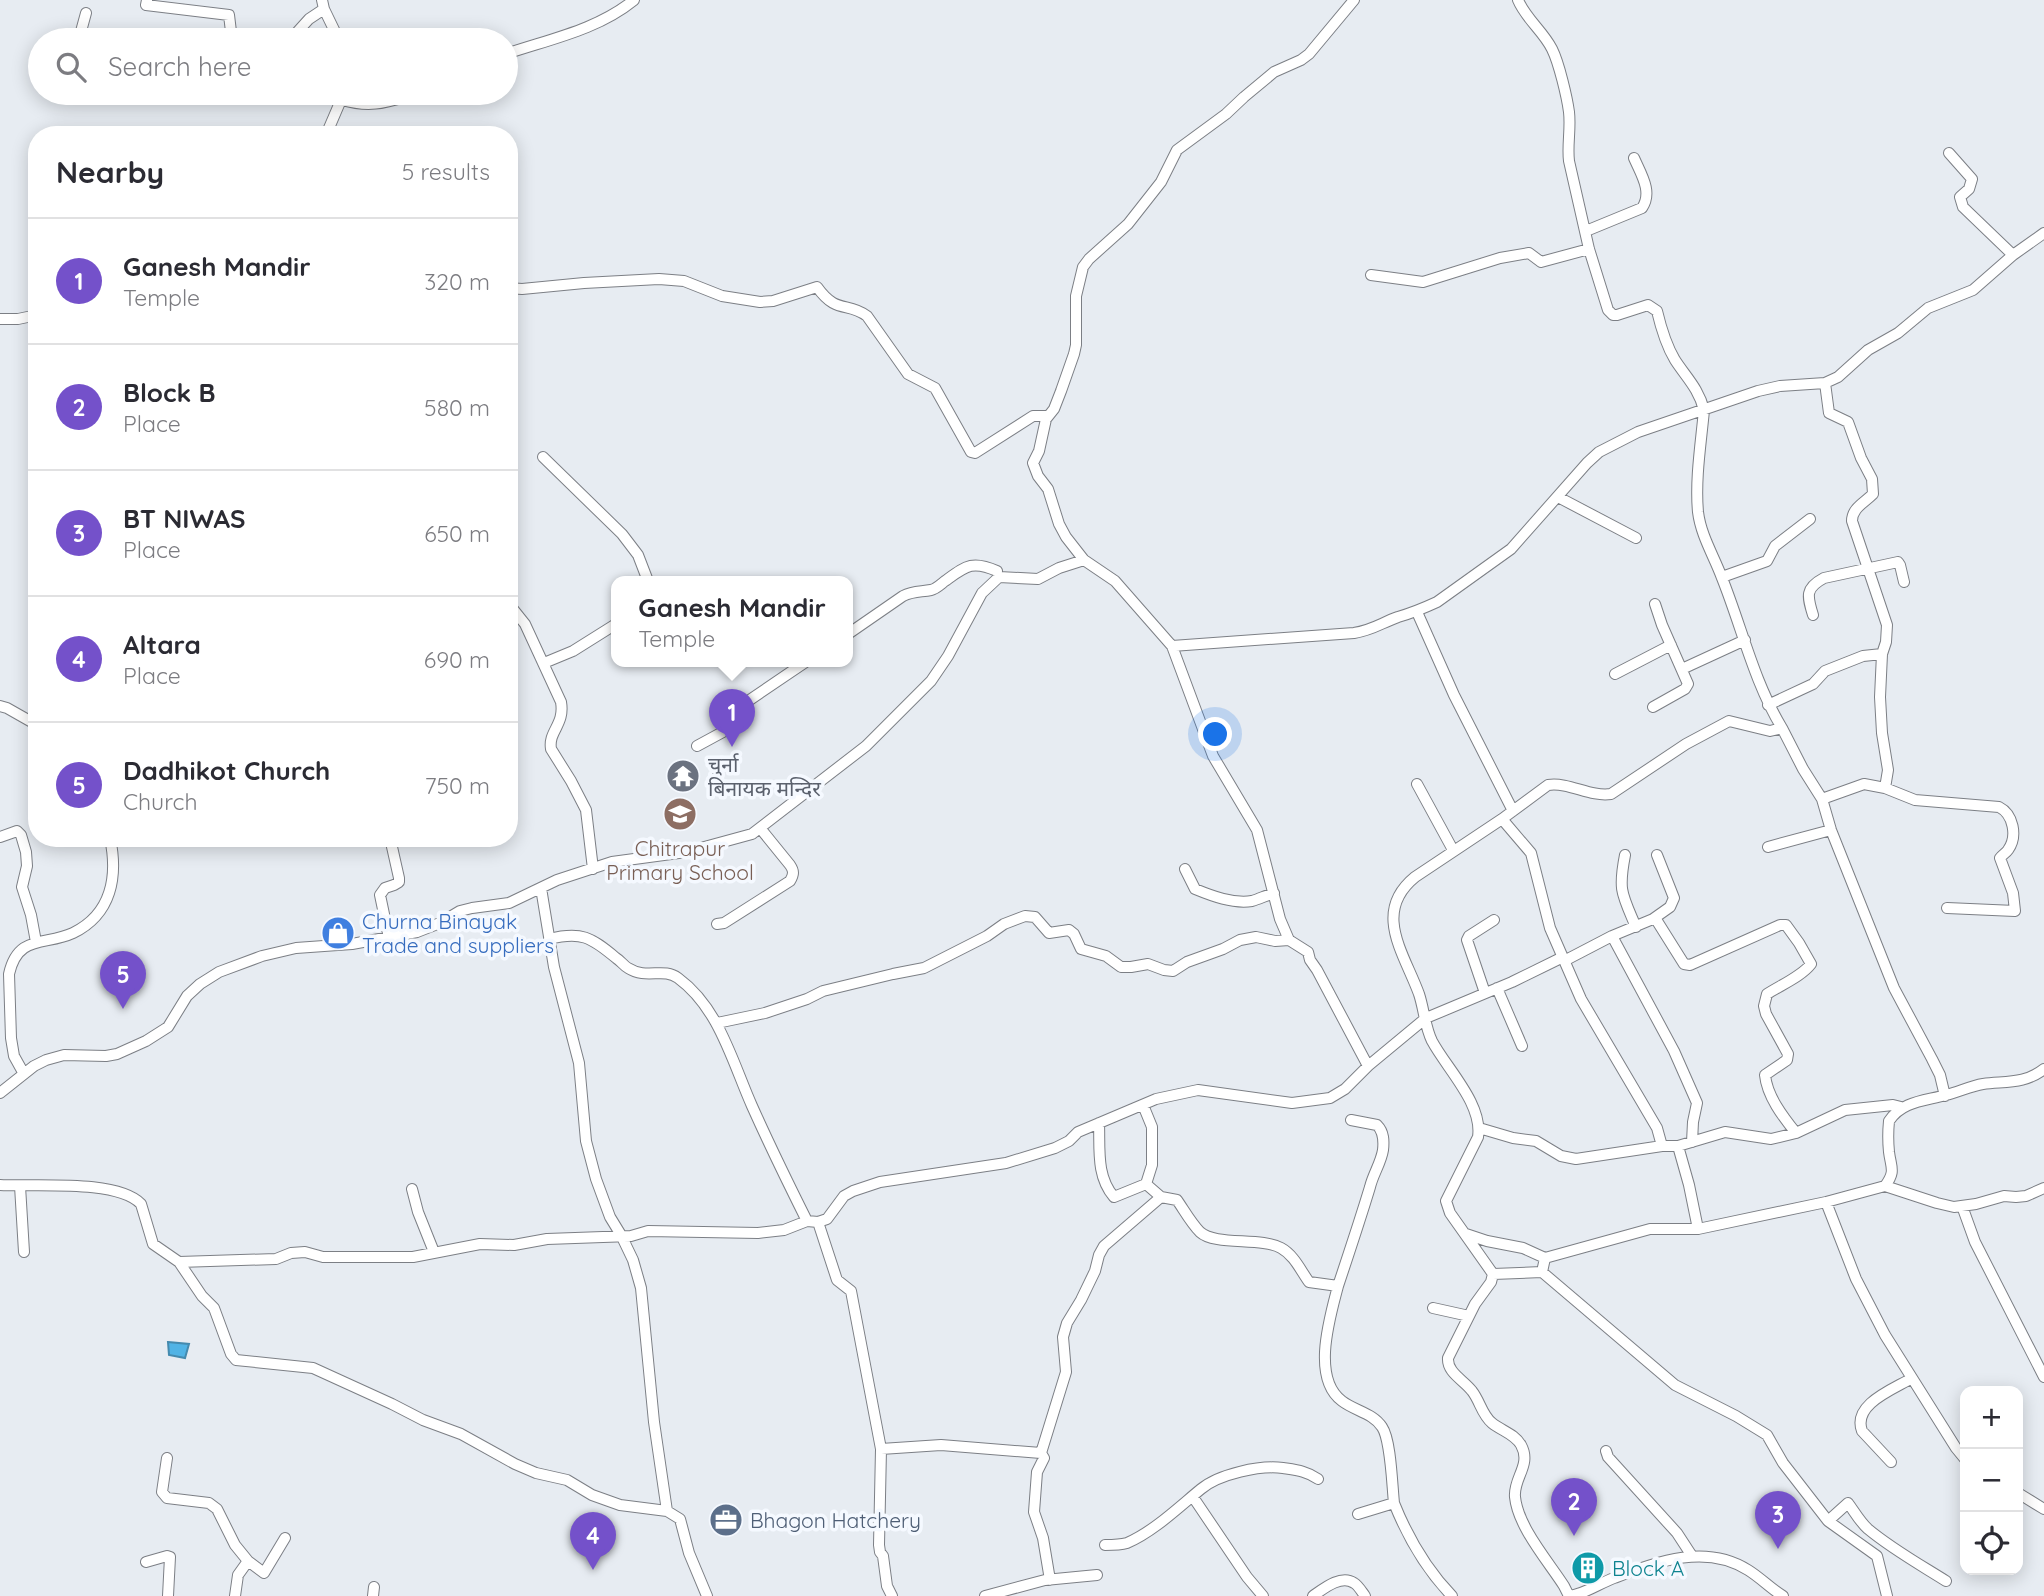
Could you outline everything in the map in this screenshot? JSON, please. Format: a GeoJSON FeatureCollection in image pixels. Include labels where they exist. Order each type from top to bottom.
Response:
{"type":"FeatureCollection","features":[{"type":"Feature","properties":{"kind":"street"},"geometry":{"type":"LineString","coordinates":[[147,0],[146,5],[229,15],[231,28]]}},
{"type":"Feature","properties":{"kind":"street"},"geometry":{"type":"LineString","coordinates":[[518,50],[592,26],[635,0]]}},
{"type":"Feature","properties":{"kind":"street"},"geometry":{"type":"LineString","coordinates":[[1354,0],[1309,54],[1274,72],[1226,114],[1177,150],[1161,182],[1128,224],[1083,267],[1076,296],[1074,354],[1061,391],[1048,416],[1033,463],[1038,476],[1048,488],[1059,524],[1084,561],[1115,581],[1172,646],[1213,756],[1257,830],[1280,919],[1289,940],[1308,952],[1368,1066]]}},
{"type":"Feature","properties":{"kind":"street"},"geometry":{"type":"LineString","coordinates":[[1518,0],[1522,10],[1552,49],[1557,64],[1569,111],[1569,161],[1589,248],[1608,310],[1617,315],[1648,305],[1653,307],[1657,311],[1675,359],[1697,390],[1704,410],[1698,497],[1702,532],[1722,577],[1768,705],[1822,799],[1831,830],[1894,988],[1940,1075],[1945,1096]]}},
{"type":"Feature","properties":{"kind":"street"},"geometry":{"type":"LineString","coordinates":[[301,28],[323,5],[334,28]]}},
{"type":"Feature","properties":{"kind":"street"},"geometry":{"type":"LineString","coordinates":[[81,28],[86,13]]}},
{"type":"Feature","properties":{"kind":"street"},"geometry":{"type":"LineString","coordinates":[[330,126],[339,105]]}},
{"type":"Feature","properties":{"kind":"street"},"geometry":{"type":"LineString","coordinates":[[358,105],[376,105]]}},
{"type":"Feature","properties":{"kind":"street"},"geometry":{"type":"LineString","coordinates":[[1950,153],[1972,179],[1969,189],[1960,197],[1963,207],[2013,255]]}},
{"type":"Feature","properties":{"kind":"street"},"geometry":{"type":"LineString","coordinates":[[1586,231],[1642,208],[1647,201],[1647,189],[1634,158]]}},
{"type":"Feature","properties":{"kind":"street"},"geometry":{"type":"LineString","coordinates":[[1172,646],[1354,633],[1379,627],[1395,618],[1417,612],[1437,602],[1505,553],[1587,463],[1605,448],[1638,432],[1758,391],[1780,386],[1825,383],[1838,377],[1880,342],[1898,333],[1928,308],[1973,290],[2013,255],[2044,233]]}},
{"type":"Feature","properties":{"kind":"street"},"geometry":{"type":"LineString","coordinates":[[1371,275],[1423,282],[1500,258],[1529,253],[1541,262],[1589,248]]}},
{"type":"Feature","properties":{"kind":"street"},"geometry":{"type":"LineString","coordinates":[[518,289],[660,279],[684,281],[722,296],[760,302],[773,301],[817,287],[830,303],[862,312],[867,316],[908,373],[935,388],[971,452],[975,453],[1033,416],[1048,416]]}},
{"type":"Feature","properties":{"kind":"street"},"geometry":{"type":"LineString","coordinates":[[0,319],[28,317]]}},
{"type":"Feature","properties":{"kind":"street"},"geometry":{"type":"LineString","coordinates":[[1825,383],[1829,413],[1848,422],[1872,479],[1872,494],[1852,514],[1852,521],[1886,625],[1880,697],[1888,770],[1885,788]]}},
{"type":"Feature","properties":{"kind":"street"},"geometry":{"type":"LineString","coordinates":[[543,457],[622,534],[638,555],[646,576]]}},
{"type":"Feature","properties":{"kind":"street"},"geometry":{"type":"LineString","coordinates":[[1558,497],[1636,538]]}},
{"type":"Feature","properties":{"kind":"street"},"geometry":{"type":"LineString","coordinates":[[1722,577],[1767,561],[1774,546],[1810,519]]}},
{"type":"Feature","properties":{"kind":"street"},"geometry":{"type":"LineString","coordinates":[[0,1093],[46,1060],[64,1055],[117,1054],[146,1041],[168,1027],[187,996],[200,984],[219,972],[240,964],[296,948],[352,944],[425,929],[460,911],[509,903],[557,880],[622,860],[686,852],[752,834],[866,746],[931,681],[948,656],[982,593],[999,577],[1038,579],[1059,568],[1084,561]]}},
{"type":"Feature","properties":{"kind":"street"},"geometry":{"type":"LineString","coordinates":[[1813,615],[1808,598],[1809,590],[1814,583],[1824,578],[1898,562],[1904,582]]}},
{"type":"Feature","properties":{"kind":"street"},"geometry":{"type":"LineString","coordinates":[[853,631],[903,596],[911,592],[932,590],[962,568],[978,565],[997,571]]}},
{"type":"Feature","properties":{"kind":"street"},"geometry":{"type":"LineString","coordinates":[[1653,707],[1685,689],[1688,684],[1656,604]]}},
{"type":"Feature","properties":{"kind":"street"},"geometry":{"type":"LineString","coordinates":[[1417,612],[1454,695],[1513,811]]}},
{"type":"Feature","properties":{"kind":"street"},"geometry":{"type":"LineString","coordinates":[[518,616],[544,663],[561,702],[561,721],[550,744],[586,810],[593,869]]}},
{"type":"Feature","properties":{"kind":"street"},"geometry":{"type":"LineString","coordinates":[[544,663],[573,651],[611,628]]}},
{"type":"Feature","properties":{"kind":"street"},"geometry":{"type":"LineString","coordinates":[[1682,669],[1745,640]]}},
{"type":"Feature","properties":{"kind":"street"},"geometry":{"type":"LineString","coordinates":[[1615,674],[1671,645]]}},
{"type":"Feature","properties":{"kind":"street"},"geometry":{"type":"LineString","coordinates":[[1768,705],[1813,684],[1825,671],[1863,656],[1882,654]]}},
{"type":"Feature","properties":{"kind":"street"},"geometry":{"type":"LineString","coordinates":[[697,746],[732,727],[729,714],[798,667]]}},
{"type":"Feature","properties":{"kind":"street"},"geometry":{"type":"LineString","coordinates":[[0,706],[28,720]]}},
{"type":"Feature","properties":{"kind":"street"},"geometry":{"type":"LineString","coordinates":[[1782,728],[1770,731],[1729,721],[1686,744],[1611,794],[1600,796],[1558,784],[1548,785],[1406,884],[1394,904],[1394,933],[1419,995],[1431,1039],[1473,1107],[1479,1128],[1478,1137],[1446,1202],[1450,1213],[1493,1274],[1492,1282],[1475,1304],[1448,1358],[1448,1364],[1451,1371],[1479,1400],[1484,1414],[1492,1423],[1514,1437],[1521,1445],[1525,1456],[1524,1468],[1516,1486],[1515,1497],[1526,1527],[1569,1596],[1579,1595],[1612,1579],[1692,1556],[1710,1556],[1731,1562],[1748,1570],[1783,1596]]}},
{"type":"Feature","properties":{"kind":"street"},"geometry":{"type":"LineString","coordinates":[[1417,784],[1453,850]]}},
{"type":"Feature","properties":{"kind":"street"},"geometry":{"type":"LineString","coordinates":[[1822,799],[1864,784],[1885,788],[1915,800],[1999,807],[2007,812],[2012,820],[2012,839],[2008,850],[2000,858],[2013,892],[2015,911],[1947,908]]}},
{"type":"Feature","properties":{"kind":"street"},"geometry":{"type":"LineString","coordinates":[[1502,819],[1531,853],[1550,928],[1563,959],[1596,1027],[1657,1128],[1662,1146]]}},
{"type":"Feature","properties":{"kind":"street"},"geometry":{"type":"LineString","coordinates":[[717,924],[724,923],[790,881],[793,875],[790,865],[760,828]]}},
{"type":"Feature","properties":{"kind":"street"},"geometry":{"type":"LineString","coordinates":[[1768,847],[1831,830]]}},
{"type":"Feature","properties":{"kind":"street"},"geometry":{"type":"LineString","coordinates":[[0,837],[18,831],[21,835],[27,866],[22,887],[36,942]]}},
{"type":"Feature","properties":{"kind":"street"},"geometry":{"type":"LineString","coordinates":[[24,1074],[14,1056],[11,1038],[11,966],[19,952],[30,944],[75,932],[95,916],[105,904],[113,880],[111,847]]}},
{"type":"Feature","properties":{"kind":"street"},"geometry":{"type":"LineString","coordinates":[[389,938],[380,895],[385,888],[399,882],[392,847]]}},
{"type":"Feature","properties":{"kind":"street"},"geometry":{"type":"LineString","coordinates":[[179,1262],[276,1259],[291,1253],[305,1252],[323,1256],[413,1257],[480,1244],[514,1245],[547,1239],[631,1236],[648,1231],[758,1233],[784,1230],[827,1219],[844,1196],[853,1191],[880,1182],[1006,1163],[1055,1148],[1069,1141],[1078,1132],[1156,1099],[1198,1090],[1292,1103],[1330,1098],[1345,1089],[1368,1066],[1426,1018],[1636,927],[1670,907],[1674,898],[1657,855]]}},
{"type":"Feature","properties":{"kind":"street"},"geometry":{"type":"LineString","coordinates":[[1625,856],[1620,879],[1621,892],[1636,927]]}},
{"type":"Feature","properties":{"kind":"street"},"geometry":{"type":"LineString","coordinates":[[1185,869],[1195,889],[1213,896],[1251,901],[1274,893]]}},
{"type":"Feature","properties":{"kind":"street"},"geometry":{"type":"LineString","coordinates":[[541,888],[549,939],[579,1063],[586,1141],[610,1217],[634,1260],[641,1287],[654,1422],[667,1511]]}},
{"type":"Feature","properties":{"kind":"street"},"geometry":{"type":"LineString","coordinates":[[717,1023],[765,1013],[822,991],[924,968],[987,936],[1004,924],[1025,916],[1035,917],[1049,933],[1069,930],[1081,949],[1107,956],[1116,965],[1126,968],[1144,964],[1173,971],[1187,962],[1240,940],[1256,937],[1275,941],[1289,940]]}},
{"type":"Feature","properties":{"kind":"street"},"geometry":{"type":"LineString","coordinates":[[1653,919],[1657,921],[1684,964],[1689,965],[1780,925],[1786,925],[1799,943],[1811,964],[1805,972],[1767,994],[1764,1006],[1788,1054],[1787,1060],[1765,1075],[1766,1082],[1782,1116],[1796,1133]]}},
{"type":"Feature","properties":{"kind":"street"},"geometry":{"type":"LineString","coordinates":[[1485,993],[1468,940],[1469,936],[1494,920]]}},
{"type":"Feature","properties":{"kind":"street"},"geometry":{"type":"LineString","coordinates":[[549,939],[567,935],[580,936],[601,946],[634,971],[644,975],[673,974],[699,998],[717,1023],[752,1106],[812,1222],[837,1280],[851,1291],[881,1449],[879,1545],[887,1586],[892,1596]]}},
{"type":"Feature","properties":{"kind":"street"},"geometry":{"type":"LineString","coordinates":[[1612,936],[1674,1051],[1697,1103],[1692,1122],[1692,1142]]}},
{"type":"Feature","properties":{"kind":"street"},"geometry":{"type":"LineString","coordinates":[[1497,988],[1522,1046]]}},
{"type":"Feature","properties":{"kind":"street"},"geometry":{"type":"LineString","coordinates":[[1885,1186],[1893,1170],[1889,1151],[1889,1121],[1901,1107],[1983,1084],[2020,1082],[2034,1077],[2044,1069]]}},
{"type":"Feature","properties":{"kind":"street"},"geometry":{"type":"LineString","coordinates":[[1143,1105],[1152,1127],[1152,1165],[1146,1184]]}},
{"type":"Feature","properties":{"kind":"street"},"geometry":{"type":"LineString","coordinates":[[1479,1128],[1536,1142],[1568,1158],[1576,1158],[1678,1146],[1725,1132],[1771,1139],[1796,1133],[1845,1110],[1893,1105],[1901,1107]]}},
{"type":"Feature","properties":{"kind":"street"},"geometry":{"type":"LineString","coordinates":[[1351,1120],[1377,1125],[1382,1130],[1383,1152],[1338,1286],[1329,1322],[1324,1361],[1327,1376],[1340,1400],[1375,1418],[1385,1432],[1394,1503],[1415,1548],[1452,1596]]}},
{"type":"Feature","properties":{"kind":"street"},"geometry":{"type":"LineString","coordinates":[[1099,1123],[1100,1173],[1107,1189],[1114,1197],[1146,1184]]}},
{"type":"Feature","properties":{"kind":"street"},"geometry":{"type":"LineString","coordinates":[[1678,1146],[1698,1229]]}},
{"type":"Feature","properties":{"kind":"street"},"geometry":{"type":"LineString","coordinates":[[1146,1184],[1160,1197],[1177,1200],[1201,1234],[1219,1239],[1271,1244],[1290,1255],[1309,1282],[1338,1286]]}},
{"type":"Feature","properties":{"kind":"street"},"geometry":{"type":"LineString","coordinates":[[0,1185],[76,1185],[128,1194],[141,1203],[153,1244],[179,1262],[202,1296],[214,1308],[231,1354],[236,1360],[313,1368],[423,1420],[461,1434],[536,1473],[567,1480],[592,1495],[620,1505],[667,1511],[680,1519],[689,1553],[707,1596]]}},
{"type":"Feature","properties":{"kind":"street"},"geometry":{"type":"LineString","coordinates":[[20,1186],[24,1252]]}},
{"type":"Feature","properties":{"kind":"street"},"geometry":{"type":"LineString","coordinates":[[1466,1234],[1523,1248],[1545,1258],[1650,1229],[1698,1229],[1826,1202],[1885,1186],[1946,1206],[1962,1206],[1996,1197],[2026,1196],[2044,1188]]}},
{"type":"Feature","properties":{"kind":"street"},"geometry":{"type":"LineString","coordinates":[[412,1189],[418,1212],[435,1252]]}},
{"type":"Feature","properties":{"kind":"street"},"geometry":{"type":"LineString","coordinates":[[1050,1580],[1043,1538],[1034,1512],[1037,1472],[1044,1458],[1041,1452],[1066,1372],[1062,1337],[1067,1323],[1082,1300],[1104,1246],[1160,1197]]}},
{"type":"Feature","properties":{"kind":"street"},"geometry":{"type":"LineString","coordinates":[[1826,1202],[1856,1279],[1885,1335],[1960,1453]]}},
{"type":"Feature","properties":{"kind":"street"},"geometry":{"type":"LineString","coordinates":[[1962,1206],[1975,1241],[2044,1377]]}},
{"type":"Feature","properties":{"kind":"street"},"geometry":{"type":"LineString","coordinates":[[1542,1272],[1545,1258]]}},
{"type":"Feature","properties":{"kind":"street"},"geometry":{"type":"LineString","coordinates":[[1493,1274],[1542,1272],[1675,1385],[1767,1435],[1783,1463],[1828,1521],[1877,1556],[1887,1596]]}},
{"type":"Feature","properties":{"kind":"street"},"geometry":{"type":"LineString","coordinates":[[1433,1308],[1469,1316]]}},
{"type":"Feature","properties":{"kind":"street"},"geometry":{"type":"LineString","coordinates":[[1891,1462],[1862,1431],[1861,1416],[1869,1404],[1912,1378]]}},
{"type":"Feature","properties":{"kind":"street"},"geometry":{"type":"LineString","coordinates":[[881,1449],[941,1445],[1041,1452]]}},
{"type":"Feature","properties":{"kind":"street"},"geometry":{"type":"LineString","coordinates":[[1606,1451],[1608,1457],[1677,1534],[1692,1556]]}},
{"type":"Feature","properties":{"kind":"street"},"geometry":{"type":"LineString","coordinates":[[167,1458],[162,1492],[167,1498],[209,1503],[217,1509],[235,1545],[248,1561],[264,1573],[285,1538]]}},
{"type":"Feature","properties":{"kind":"street"},"geometry":{"type":"LineString","coordinates":[[1105,1545],[1125,1544],[1202,1488],[1219,1479],[1268,1466],[1299,1470],[1318,1479]]}},
{"type":"Feature","properties":{"kind":"street"},"geometry":{"type":"LineString","coordinates":[[2023,1496],[2044,1509]]}},
{"type":"Feature","properties":{"kind":"street"},"geometry":{"type":"LineString","coordinates":[[1193,1497],[1263,1596]]}},
{"type":"Feature","properties":{"kind":"street"},"geometry":{"type":"LineString","coordinates":[[1358,1514],[1394,1503]]}},
{"type":"Feature","properties":{"kind":"street"},"geometry":{"type":"LineString","coordinates":[[1828,1521],[1848,1503],[1866,1528],[1880,1536],[1892,1549],[1946,1581]]}},
{"type":"Feature","properties":{"kind":"street"},"geometry":{"type":"LineString","coordinates":[[146,1562],[170,1557],[168,1596]]}},
{"type":"Feature","properties":{"kind":"street"},"geometry":{"type":"LineString","coordinates":[[235,1596],[238,1576],[248,1561]]}},
{"type":"Feature","properties":{"kind":"street"},"geometry":{"type":"LineString","coordinates":[[985,1596],[1050,1580],[1097,1575]]}},
{"type":"Feature","properties":{"kind":"street"},"geometry":{"type":"LineString","coordinates":[[1313,1596],[1326,1587],[1345,1580],[1354,1582],[1365,1596]]}},
{"type":"Feature","properties":{"kind":"water"},"geometry":{"type":"Polygon","coordinates":[[[168,1342],[189,1344],[185,1358],[169,1355],[168,1342]]]}},
{"type":"Feature","properties":{"kind":"place","name":"Ganesh Mandir"},"geometry":{"type":"Point","coordinates":[732,747]}},
{"type":"Feature","properties":{"kind":"place","name":"चुर्ना बिनायक मन्दिर"},"geometry":{"type":"Point","coordinates":[683,776]}},
{"type":"Feature","properties":{"kind":"place","name":"Chitrapur Primary School"},"geometry":{"type":"Point","coordinates":[680,814]}},
{"type":"Feature","properties":{"kind":"place","name":"Churna Binayak Trade and suppliers"},"geometry":{"type":"Point","coordinates":[338,933]}},
{"type":"Feature","properties":{"kind":"place","name":"Dadhikot Church"},"geometry":{"type":"Point","coordinates":[123,1009]}},
{"type":"Feature","properties":{"kind":"place","name":"Bhagon Hatchery"},"geometry":{"type":"Point","coordinates":[726,1520]}},
{"type":"Feature","properties":{"kind":"place","name":"Block B"},"geometry":{"type":"Point","coordinates":[1574,1536]}},
{"type":"Feature","properties":{"kind":"place","name":"BT NIWAS"},"geometry":{"type":"Point","coordinates":[1778,1549]}},
{"type":"Feature","properties":{"kind":"place","name":"Block A"},"geometry":{"type":"Point","coordinates":[1588,1568]}},
{"type":"Feature","properties":{"kind":"place","name":"Altara"},"geometry":{"type":"Point","coordinates":[593,1570]}}]}
